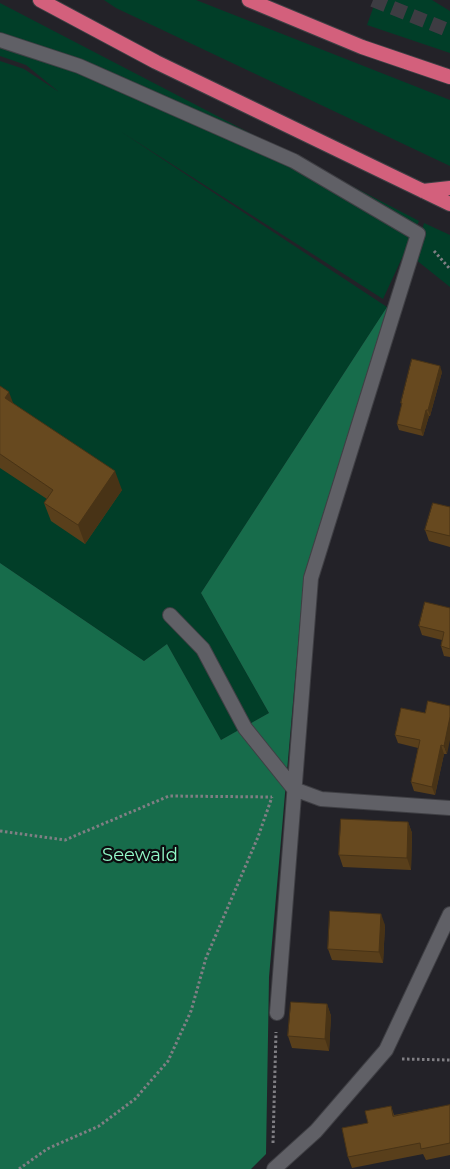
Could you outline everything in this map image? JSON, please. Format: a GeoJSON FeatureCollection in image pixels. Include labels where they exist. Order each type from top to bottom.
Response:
{"type":"FeatureCollection","features":[{"type":"Feature","properties":{"kind":"highway"},"geometry":{"type":"LineString","coordinates":[[40,0],[156,62],[450,204]]}},
{"type":"Feature","properties":{"kind":"highway"},"geometry":{"type":"LineString","coordinates":[[249,0],[362,47],[450,78]]}},
{"type":"Feature","properties":{"kind":"highway"},"geometry":{"type":"LineString","coordinates":[[422,191],[450,188]]}},
{"type":"Feature","properties":{"kind":"street"},"geometry":{"type":"LineString","coordinates":[[0,40],[79,66],[294,161],[418,234],[311,578],[276,1013]]}},
{"type":"Feature","properties":{"kind":"street"},"geometry":{"type":"LineString","coordinates":[[170,615],[203,650],[245,728],[294,789],[321,799],[450,808]]}},
{"type":"Feature","properties":{"kind":"street"},"geometry":{"type":"LineString","coordinates":[[274,1169],[316,1131],[386,1050],[450,914]]}},
{"type":"Feature","properties":{"kind":"path"},"geometry":{"type":"LineString","coordinates":[[0,831],[65,840],[169,796],[272,797],[294,789]]}},
{"type":"Feature","properties":{"kind":"path"},"geometry":{"type":"LineString","coordinates":[[19,1169],[47,1149],[99,1126],[134,1099],[168,1061],[191,1011],[206,958],[258,837],[272,797]]}},
{"type":"Feature","properties":{"kind":"path"},"geometry":{"type":"LineString","coordinates":[[272,1151],[276,1030]]}},
{"type":"Feature","properties":{"kind":"path"},"geometry":{"type":"LineString","coordinates":[[386,1050],[402,1059],[450,1060]]}},
{"type":"Feature","properties":{"kind":"green space"},"geometry":{"type":"Polygon","coordinates":[[[104,0],[196,0],[450,100],[450,166],[116,8],[104,0]]]}},
{"type":"Feature","properties":{"kind":"green space"},"geometry":{"type":"Polygon","coordinates":[[[376,0],[432,0],[450,11],[450,53],[367,25],[376,0]]]}},
{"type":"Feature","properties":{"kind":"green space"},"geometry":{"type":"Polygon","coordinates":[[[0,3],[419,221],[383,299],[120,131],[387,307],[201,593],[269,713],[221,740],[167,644],[144,661],[0,563],[0,61],[24,69],[59,92],[26,65],[0,56],[0,3]]]}},
{"type":"Feature","properties":{"kind":"green space"},"geometry":{"type":"Polygon","coordinates":[[[424,223],[450,235],[450,287],[415,259],[424,223]]]}},
{"type":"Feature","properties":{"kind":"green space","name":"Seewald"},"geometry":{"type":"Polygon","coordinates":[[[408,259],[304,576],[269,977],[266,1154],[251,1169],[0,1169],[0,563],[144,661],[167,644],[221,740],[269,713],[201,593],[387,307],[408,259]]]}},
{"type":"Feature","properties":{"kind":"building"},"geometry":{"type":"Polygon","coordinates":[[[412,359],[440,366],[421,430],[397,424],[412,359]]]}},
{"type":"Feature","properties":{"kind":"building"},"geometry":{"type":"Polygon","coordinates":[[[0,386],[9,392],[5,398],[115,471],[78,525],[44,503],[53,490],[0,454],[0,386]]]}},
{"type":"Feature","properties":{"kind":"building"},"geometry":{"type":"Polygon","coordinates":[[[433,503],[450,507],[450,536],[425,530],[433,503]]]}},
{"type":"Feature","properties":{"kind":"building"},"geometry":{"type":"Polygon","coordinates":[[[425,602],[450,608],[450,649],[441,646],[444,632],[419,626],[425,602]]]}},
{"type":"Feature","properties":{"kind":"building"},"geometry":{"type":"Polygon","coordinates":[[[428,701],[450,706],[450,717],[444,746],[441,745],[432,787],[411,782],[420,740],[395,735],[401,708],[425,713],[428,701]]]}},
{"type":"Feature","properties":{"kind":"building"},"geometry":{"type":"Polygon","coordinates":[[[341,819],[408,822],[407,858],[339,855],[341,819]]]}},
{"type":"Feature","properties":{"kind":"building"},"geometry":{"type":"Polygon","coordinates":[[[330,911],[381,914],[379,952],[328,949],[330,911]]]}},
{"type":"Feature","properties":{"kind":"building"},"geometry":{"type":"Polygon","coordinates":[[[291,1002],[327,1004],[325,1039],[288,1036],[291,1002]]]}},
{"type":"Feature","properties":{"kind":"building"},"geometry":{"type":"Polygon","coordinates":[[[450,1105],[450,1143],[421,1149],[420,1143],[348,1157],[342,1128],[368,1123],[365,1111],[391,1106],[393,1116],[450,1105]]]}},
{"type":"Feature","properties":{"kind":"tunnel"},"geometry":{"type":"LineString","coordinates":[[373,0],[450,31]]}}]}
